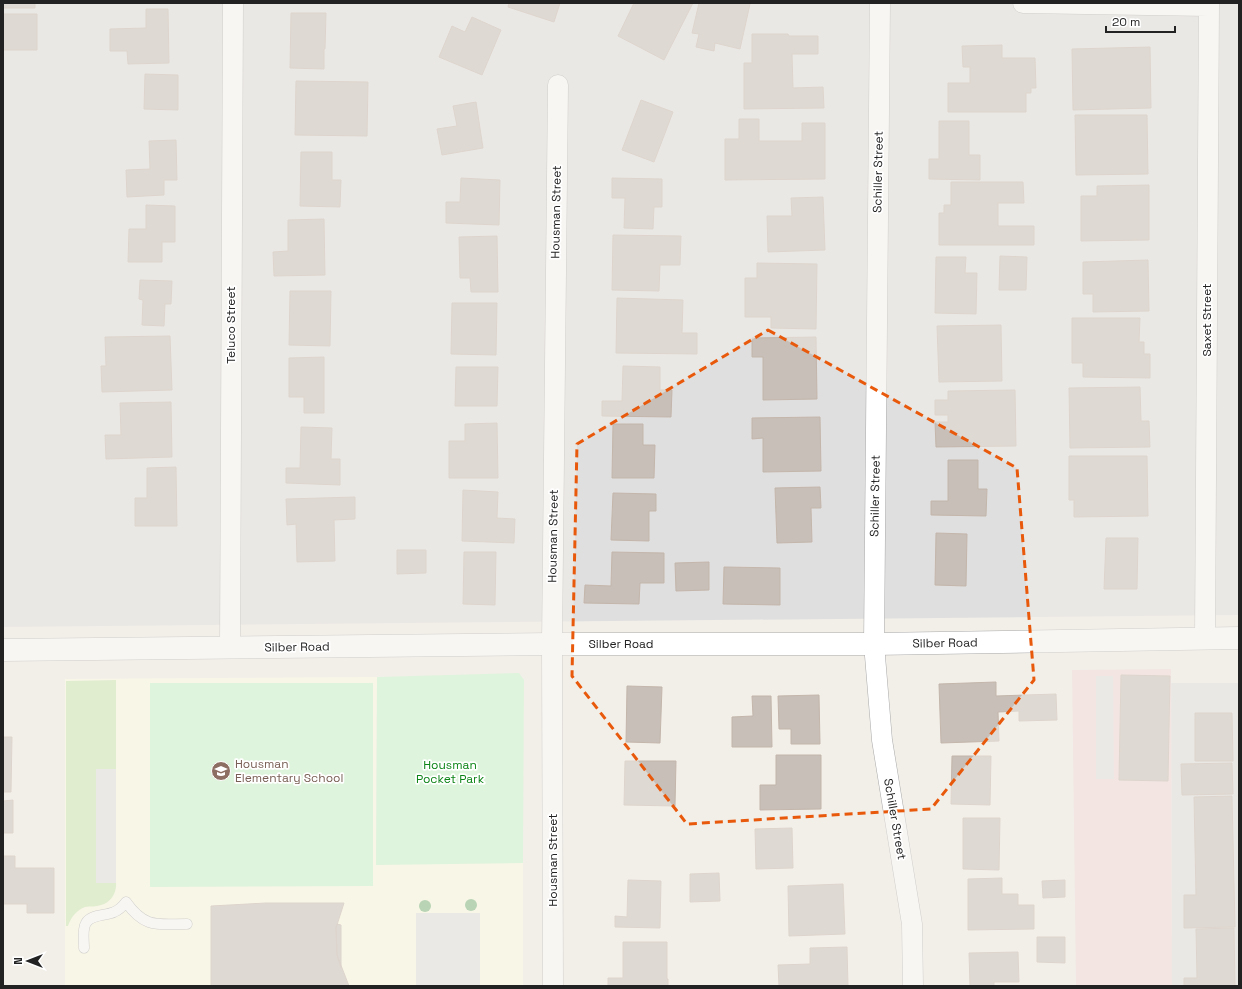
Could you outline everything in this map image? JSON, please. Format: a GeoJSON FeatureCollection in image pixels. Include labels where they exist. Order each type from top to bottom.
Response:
{"type":"FeatureCollection","features":[{"type":"Feature","properties":{"kind":"street","name":"Teluco Street"},"geometry":{"type":"LineString","coordinates":[[230,648],[233,3]]}},
{"type":"Feature","properties":{"kind":"street","name":"Schiller Street"},"geometry":{"type":"LineString","coordinates":[[880,3],[874,644],[882,740],[912,924],[913,986]]}},
{"type":"Feature","properties":{"kind":"street"},"geometry":{"type":"LineString","coordinates":[[1023,3],[1209,4]]}},
{"type":"Feature","properties":{"kind":"street","name":"Saxet Street"},"geometry":{"type":"LineString","coordinates":[[1204,638],[1209,4]]}},
{"type":"Feature","properties":{"kind":"street","name":"Housman Street"},"geometry":{"type":"LineString","coordinates":[[553,986],[552,644],[558,85]]}},
{"type":"Feature","properties":{"kind":"street","name":"Silber Road"},"geometry":{"type":"LineString","coordinates":[[3,650],[552,644],[874,644],[1239,638]]}},
{"type":"Feature","properties":{"kind":"lane"},"geometry":{"type":"LineString","coordinates":[[84,948],[84,931],[86,923],[93,917],[104,916],[116,911],[126,902],[143,920],[158,924],[187,924]]}},
{"type":"Feature","properties":{"kind":"highlighted area"},"geometry":{"type":"Polygon","coordinates":[[[768,330],[1017,468],[1034,680],[931,809],[687,824],[572,676],[577,444],[768,330]]]}},
{"type":"Feature","properties":{"kind":"shaded area"},"geometry":{"type":"Polygon","coordinates":[[[3,3],[1239,3],[1239,615],[3,627],[3,3]]]}},
{"type":"Feature","properties":{"kind":"shaded area"},"geometry":{"type":"Polygon","coordinates":[[[1171,669],[1172,986],[1076,986],[1072,670],[1171,669]]]}},
{"type":"Feature","properties":{"kind":"shaded area"},"geometry":{"type":"Polygon","coordinates":[[[1096,676],[1113,676],[1114,779],[1096,779],[1096,676]]]}},
{"type":"Feature","properties":{"kind":"shaded area","name":"Housman Elementary School"},"geometry":{"type":"Polygon","coordinates":[[[377,677],[376,864],[523,863],[523,986],[65,986],[65,679],[377,677]]]}},
{"type":"Feature","properties":{"kind":"shaded area"},"geometry":{"type":"Polygon","coordinates":[[[1171,683],[1239,683],[1239,986],[1172,986],[1171,683]]]}},
{"type":"Feature","properties":{"kind":"shaded area"},"geometry":{"type":"Polygon","coordinates":[[[96,769],[116,769],[116,883],[96,883],[96,769]]]}},
{"type":"Feature","properties":{"kind":"shaded area"},"geometry":{"type":"Polygon","coordinates":[[[416,913],[480,913],[480,986],[416,986],[416,913]]]}},
{"type":"Feature","properties":{"kind":"green space","name":"Housman Pocket Park"},"geometry":{"type":"Polygon","coordinates":[[[519,673],[524,680],[523,863],[376,865],[377,677],[519,673]]]}},
{"type":"Feature","properties":{"kind":"green space"},"geometry":{"type":"Polygon","coordinates":[[[116,680],[116,769],[97,769],[97,883],[116,883],[116,886],[113,897],[108,902],[99,906],[82,908],[75,914],[68,926],[66,926],[66,681],[116,680]]]}},
{"type":"Feature","properties":{"kind":"green space"},"geometry":{"type":"Polygon","coordinates":[[[150,683],[373,683],[373,886],[150,887],[150,683]]]}},
{"type":"Feature","properties":{"kind":"building"},"geometry":{"type":"Polygon","coordinates":[[[3,3],[35,3],[35,8],[3,8],[3,3]]]}},
{"type":"Feature","properties":{"kind":"building"},"geometry":{"type":"Polygon","coordinates":[[[509,3],[560,3],[554,22],[508,7],[509,3]]]}},
{"type":"Feature","properties":{"kind":"building"},"geometry":{"type":"Polygon","coordinates":[[[634,3],[693,3],[664,60],[618,36],[634,3]]]}},
{"type":"Feature","properties":{"kind":"building"},"geometry":{"type":"Polygon","coordinates":[[[699,3],[750,4],[740,49],[715,43],[714,51],[696,47],[699,34],[692,33],[699,3]]]}},
{"type":"Feature","properties":{"kind":"building"},"geometry":{"type":"Polygon","coordinates":[[[146,9],[168,9],[169,63],[128,64],[127,51],[110,51],[110,29],[146,28],[146,9]]]}},
{"type":"Feature","properties":{"kind":"building"},"geometry":{"type":"Polygon","coordinates":[[[291,13],[326,13],[324,69],[290,68],[291,13]]]}},
{"type":"Feature","properties":{"kind":"building"},"geometry":{"type":"Polygon","coordinates":[[[3,14],[37,14],[37,50],[3,50],[3,14]]]}},
{"type":"Feature","properties":{"kind":"building"},"geometry":{"type":"Polygon","coordinates":[[[472,17],[501,30],[482,75],[439,57],[452,26],[465,32],[472,17]]]}},
{"type":"Feature","properties":{"kind":"building"},"geometry":{"type":"Polygon","coordinates":[[[752,34],[818,36],[818,54],[792,54],[793,88],[823,87],[824,108],[744,109],[744,63],[752,63],[752,34]]]}},
{"type":"Feature","properties":{"kind":"building"},"geometry":{"type":"Polygon","coordinates":[[[1002,45],[1002,58],[1035,58],[1036,88],[1031,88],[1031,93],[1026,93],[1026,112],[948,112],[948,83],[970,83],[970,67],[963,67],[962,46],[1002,45]]]}},
{"type":"Feature","properties":{"kind":"building"},"geometry":{"type":"Polygon","coordinates":[[[1150,47],[1151,108],[1073,110],[1072,49],[1150,47]]]}},
{"type":"Feature","properties":{"kind":"building"},"geometry":{"type":"Polygon","coordinates":[[[145,74],[178,75],[178,110],[144,109],[145,74]]]}},
{"type":"Feature","properties":{"kind":"building"},"geometry":{"type":"Polygon","coordinates":[[[296,81],[368,82],[367,136],[295,135],[296,81]]]}},
{"type":"Feature","properties":{"kind":"building"},"geometry":{"type":"Polygon","coordinates":[[[641,100],[673,112],[654,162],[622,150],[641,100]]]}},
{"type":"Feature","properties":{"kind":"building"},"geometry":{"type":"Polygon","coordinates":[[[476,102],[483,148],[442,155],[437,129],[457,126],[453,106],[476,102]]]}},
{"type":"Feature","properties":{"kind":"building"},"geometry":{"type":"Polygon","coordinates":[[[1075,115],[1147,115],[1148,174],[1076,175],[1075,115]]]}},
{"type":"Feature","properties":{"kind":"building"},"geometry":{"type":"Polygon","coordinates":[[[739,119],[759,119],[759,141],[802,141],[802,123],[825,123],[825,179],[725,180],[725,139],[739,139],[739,119]]]}},
{"type":"Feature","properties":{"kind":"building"},"geometry":{"type":"Polygon","coordinates":[[[939,121],[969,121],[969,155],[980,155],[980,180],[929,179],[929,159],[939,159],[939,121]]]}},
{"type":"Feature","properties":{"kind":"building"},"geometry":{"type":"Polygon","coordinates":[[[176,140],[177,180],[164,180],[164,195],[127,197],[126,170],[150,169],[149,141],[176,140]]]}},
{"type":"Feature","properties":{"kind":"building"},"geometry":{"type":"Polygon","coordinates":[[[301,152],[332,152],[332,180],[341,180],[340,207],[300,206],[301,152]]]}},
{"type":"Feature","properties":{"kind":"building"},"geometry":{"type":"Polygon","coordinates":[[[461,178],[500,180],[499,225],[446,223],[446,202],[460,202],[461,178]]]}},
{"type":"Feature","properties":{"kind":"building"},"geometry":{"type":"Polygon","coordinates":[[[612,178],[662,179],[662,207],[654,207],[653,229],[624,228],[625,198],[612,198],[612,178]]]}},
{"type":"Feature","properties":{"kind":"building"},"geometry":{"type":"Polygon","coordinates":[[[951,182],[1023,182],[1024,203],[998,203],[998,226],[1034,226],[1034,245],[939,245],[939,213],[944,213],[944,205],[951,205],[951,182]]]}},
{"type":"Feature","properties":{"kind":"building"},"geometry":{"type":"Polygon","coordinates":[[[1149,185],[1149,240],[1081,241],[1081,196],[1097,196],[1097,186],[1149,185]]]}},
{"type":"Feature","properties":{"kind":"building"},"geometry":{"type":"Polygon","coordinates":[[[823,197],[825,250],[768,252],[767,216],[792,216],[791,198],[823,197]]]}},
{"type":"Feature","properties":{"kind":"building"},"geometry":{"type":"Polygon","coordinates":[[[146,205],[175,206],[175,242],[162,242],[162,262],[128,262],[129,229],[146,229],[146,205]]]}},
{"type":"Feature","properties":{"kind":"building"},"geometry":{"type":"Polygon","coordinates":[[[324,219],[325,275],[274,276],[273,252],[288,251],[288,220],[324,219]]]}},
{"type":"Feature","properties":{"kind":"building"},"geometry":{"type":"Polygon","coordinates":[[[613,235],[681,236],[680,265],[660,265],[659,291],[612,290],[613,235]]]}},
{"type":"Feature","properties":{"kind":"building"},"geometry":{"type":"Polygon","coordinates":[[[497,236],[498,292],[471,292],[470,278],[460,278],[459,237],[497,236]]]}},
{"type":"Feature","properties":{"kind":"building"},"geometry":{"type":"Polygon","coordinates":[[[1000,256],[1027,257],[1026,290],[999,290],[1000,256]]]}},
{"type":"Feature","properties":{"kind":"building"},"geometry":{"type":"Polygon","coordinates":[[[936,257],[966,257],[965,273],[977,273],[976,314],[935,313],[936,257]]]}},
{"type":"Feature","properties":{"kind":"building"},"geometry":{"type":"Polygon","coordinates":[[[1148,260],[1149,311],[1093,312],[1093,294],[1083,294],[1083,262],[1148,260]]]}},
{"type":"Feature","properties":{"kind":"building"},"geometry":{"type":"Polygon","coordinates":[[[757,263],[817,264],[816,329],[771,328],[771,317],[745,317],[745,278],[757,278],[757,263]]]}},
{"type":"Feature","properties":{"kind":"building"},"geometry":{"type":"Polygon","coordinates":[[[140,280],[172,281],[171,304],[165,304],[164,326],[142,325],[143,300],[139,299],[140,280]]]}},
{"type":"Feature","properties":{"kind":"building"},"geometry":{"type":"Polygon","coordinates":[[[290,291],[331,291],[330,346],[289,345],[290,291]]]}},
{"type":"Feature","properties":{"kind":"building"},"geometry":{"type":"Polygon","coordinates":[[[617,298],[683,300],[682,333],[697,333],[697,354],[616,353],[617,298]]]}},
{"type":"Feature","properties":{"kind":"building"},"geometry":{"type":"Polygon","coordinates":[[[452,303],[497,303],[496,355],[451,354],[452,303]]]}},
{"type":"Feature","properties":{"kind":"building"},"geometry":{"type":"Polygon","coordinates":[[[1072,318],[1140,318],[1139,342],[1144,342],[1144,354],[1150,354],[1150,378],[1083,377],[1083,363],[1072,363],[1072,318]]]}},
{"type":"Feature","properties":{"kind":"building"},"geometry":{"type":"Polygon","coordinates":[[[1001,325],[1002,381],[939,382],[937,326],[1001,325]]]}},
{"type":"Feature","properties":{"kind":"building"},"geometry":{"type":"Polygon","coordinates":[[[170,336],[172,390],[102,392],[101,366],[106,366],[105,337],[170,336]]]}},
{"type":"Feature","properties":{"kind":"building"},"geometry":{"type":"Polygon","coordinates":[[[816,337],[817,399],[763,400],[763,357],[752,357],[752,338],[816,337]]]}},
{"type":"Feature","properties":{"kind":"building"},"geometry":{"type":"Polygon","coordinates":[[[324,357],[324,413],[304,413],[304,397],[289,397],[289,358],[324,357]]]}},
{"type":"Feature","properties":{"kind":"building"},"geometry":{"type":"Polygon","coordinates":[[[623,366],[660,367],[660,390],[672,390],[671,417],[602,416],[602,401],[622,401],[623,366]]]}},
{"type":"Feature","properties":{"kind":"building"},"geometry":{"type":"Polygon","coordinates":[[[456,367],[498,367],[497,406],[455,406],[456,367]]]}},
{"type":"Feature","properties":{"kind":"building"},"geometry":{"type":"Polygon","coordinates":[[[1140,387],[1141,421],[1149,421],[1150,447],[1070,448],[1069,388],[1140,387]]]}},
{"type":"Feature","properties":{"kind":"building"},"geometry":{"type":"Polygon","coordinates":[[[1015,390],[1016,446],[936,447],[935,422],[948,422],[948,415],[935,415],[935,400],[948,400],[948,391],[1015,390]]]}},
{"type":"Feature","properties":{"kind":"building"},"geometry":{"type":"Polygon","coordinates":[[[171,402],[172,457],[106,459],[105,435],[121,435],[120,403],[171,402]]]}},
{"type":"Feature","properties":{"kind":"building"},"geometry":{"type":"Polygon","coordinates":[[[820,417],[821,471],[763,472],[763,438],[752,439],[752,418],[820,417]]]}},
{"type":"Feature","properties":{"kind":"building"},"geometry":{"type":"Polygon","coordinates":[[[497,423],[498,478],[449,478],[449,441],[465,441],[465,424],[497,423]]]}},
{"type":"Feature","properties":{"kind":"building"},"geometry":{"type":"Polygon","coordinates":[[[613,424],[643,424],[643,445],[655,445],[654,478],[612,478],[613,424]]]}},
{"type":"Feature","properties":{"kind":"building"},"geometry":{"type":"Polygon","coordinates":[[[301,427],[332,428],[331,459],[340,459],[340,485],[286,483],[286,468],[300,468],[301,427]]]}},
{"type":"Feature","properties":{"kind":"building"},"geometry":{"type":"Polygon","coordinates":[[[1069,456],[1147,456],[1148,516],[1074,517],[1074,500],[1069,500],[1069,456]]]}},
{"type":"Feature","properties":{"kind":"building"},"geometry":{"type":"Polygon","coordinates":[[[948,460],[978,460],[978,489],[987,489],[986,516],[931,515],[931,501],[948,501],[948,460]]]}},
{"type":"Feature","properties":{"kind":"building"},"geometry":{"type":"Polygon","coordinates":[[[176,467],[177,526],[135,526],[135,498],[147,498],[147,468],[176,467]]]}},
{"type":"Feature","properties":{"kind":"building"},"geometry":{"type":"Polygon","coordinates":[[[820,487],[821,508],[811,508],[812,542],[777,543],[775,488],[820,487]]]}},
{"type":"Feature","properties":{"kind":"building"},"geometry":{"type":"Polygon","coordinates":[[[463,490],[498,492],[497,518],[515,519],[514,543],[462,541],[463,490]]]}},
{"type":"Feature","properties":{"kind":"building"},"geometry":{"type":"Polygon","coordinates":[[[613,493],[656,494],[656,511],[649,511],[649,541],[611,540],[613,493]]]}},
{"type":"Feature","properties":{"kind":"building"},"geometry":{"type":"Polygon","coordinates":[[[355,497],[355,519],[334,520],[335,561],[297,562],[296,524],[287,525],[286,499],[355,497]]]}},
{"type":"Feature","properties":{"kind":"building"},"geometry":{"type":"Polygon","coordinates":[[[936,533],[967,534],[966,586],[935,585],[936,533]]]}},
{"type":"Feature","properties":{"kind":"building"},"geometry":{"type":"Polygon","coordinates":[[[1106,538],[1138,538],[1137,589],[1104,589],[1106,538]]]}},
{"type":"Feature","properties":{"kind":"building"},"geometry":{"type":"Polygon","coordinates":[[[397,550],[426,550],[426,573],[397,574],[397,550]]]}},
{"type":"Feature","properties":{"kind":"building"},"geometry":{"type":"Polygon","coordinates":[[[464,552],[496,552],[495,605],[463,604],[464,552]]]}},
{"type":"Feature","properties":{"kind":"building"},"geometry":{"type":"Polygon","coordinates":[[[612,552],[664,553],[664,583],[640,583],[639,604],[584,603],[585,585],[611,586],[612,552]]]}},
{"type":"Feature","properties":{"kind":"building"},"geometry":{"type":"Polygon","coordinates":[[[709,562],[709,590],[676,591],[675,563],[709,562]]]}},
{"type":"Feature","properties":{"kind":"building"},"geometry":{"type":"Polygon","coordinates":[[[724,567],[780,568],[780,605],[723,604],[724,567]]]}},
{"type":"Feature","properties":{"kind":"building"},"geometry":{"type":"Polygon","coordinates":[[[1121,675],[1170,676],[1168,781],[1119,780],[1121,675]]]}},
{"type":"Feature","properties":{"kind":"building"},"geometry":{"type":"Polygon","coordinates":[[[996,682],[996,696],[1056,694],[1057,720],[1019,721],[1019,711],[998,712],[999,741],[941,743],[939,684],[996,682]]]}},
{"type":"Feature","properties":{"kind":"building"},"geometry":{"type":"Polygon","coordinates":[[[627,686],[662,687],[660,743],[626,742],[627,686]]]}},
{"type":"Feature","properties":{"kind":"building"},"geometry":{"type":"Polygon","coordinates":[[[819,695],[820,744],[791,744],[791,729],[779,729],[778,696],[819,695]]]}},
{"type":"Feature","properties":{"kind":"building"},"geometry":{"type":"Polygon","coordinates":[[[752,696],[771,696],[772,747],[732,747],[732,717],[753,716],[752,696]]]}},
{"type":"Feature","properties":{"kind":"building"},"geometry":{"type":"Polygon","coordinates":[[[1195,713],[1232,713],[1233,761],[1195,761],[1195,713]]]}},
{"type":"Feature","properties":{"kind":"building"},"geometry":{"type":"Polygon","coordinates":[[[3,737],[12,737],[11,792],[3,792],[3,737]]]}},
{"type":"Feature","properties":{"kind":"building"},"geometry":{"type":"Polygon","coordinates":[[[776,755],[821,755],[821,809],[760,810],[760,785],[776,785],[776,755]]]}},
{"type":"Feature","properties":{"kind":"building"},"geometry":{"type":"Polygon","coordinates":[[[952,756],[991,756],[990,805],[951,804],[952,756]]]}},
{"type":"Feature","properties":{"kind":"building"},"geometry":{"type":"Polygon","coordinates":[[[625,761],[676,761],[675,806],[624,805],[625,761]]]}},
{"type":"Feature","properties":{"kind":"building"},"geometry":{"type":"Polygon","coordinates":[[[1232,763],[1233,794],[1182,795],[1181,764],[1232,763]]]}},
{"type":"Feature","properties":{"kind":"building"},"geometry":{"type":"Polygon","coordinates":[[[1232,796],[1235,927],[1184,928],[1184,895],[1196,895],[1194,797],[1232,796]]]}},
{"type":"Feature","properties":{"kind":"building"},"geometry":{"type":"Polygon","coordinates":[[[13,800],[13,833],[3,833],[3,801],[13,800]]]}},
{"type":"Feature","properties":{"kind":"building"},"geometry":{"type":"Polygon","coordinates":[[[963,818],[1000,818],[999,870],[963,869],[963,818]]]}},
{"type":"Feature","properties":{"kind":"building"},"geometry":{"type":"Polygon","coordinates":[[[792,828],[793,868],[756,869],[755,829],[792,828]]]}},
{"type":"Feature","properties":{"kind":"building"},"geometry":{"type":"Polygon","coordinates":[[[3,856],[15,856],[15,868],[54,868],[54,913],[27,913],[27,904],[3,904],[3,856]]]}},
{"type":"Feature","properties":{"kind":"building"},"geometry":{"type":"Polygon","coordinates":[[[719,873],[720,901],[690,902],[690,874],[719,873]]]}},
{"type":"Feature","properties":{"kind":"building"},"geometry":{"type":"Polygon","coordinates":[[[1002,878],[1002,894],[1018,894],[1018,905],[1034,905],[1034,929],[968,930],[968,879],[1002,878]]]}},
{"type":"Feature","properties":{"kind":"building"},"geometry":{"type":"Polygon","coordinates":[[[628,880],[661,881],[660,928],[615,927],[615,916],[627,917],[628,880]]]}},
{"type":"Feature","properties":{"kind":"building"},"geometry":{"type":"Polygon","coordinates":[[[1065,880],[1065,897],[1043,898],[1042,881],[1065,880]]]}},
{"type":"Feature","properties":{"kind":"building"},"geometry":{"type":"Polygon","coordinates":[[[843,884],[845,934],[789,936],[788,886],[843,884]]]}},
{"type":"Feature","properties":{"kind":"building"},"geometry":{"type":"Polygon","coordinates":[[[266,903],[344,903],[336,928],[337,955],[349,986],[211,986],[211,906],[266,903]]]}},
{"type":"Feature","properties":{"kind":"building"},"geometry":{"type":"Polygon","coordinates":[[[337,924],[341,925],[341,968],[337,955],[337,924]]]}},
{"type":"Feature","properties":{"kind":"building"},"geometry":{"type":"Polygon","coordinates":[[[1234,928],[1235,986],[1184,986],[1184,978],[1197,978],[1196,929],[1234,928]]]}},
{"type":"Feature","properties":{"kind":"building"},"geometry":{"type":"Polygon","coordinates":[[[1037,937],[1065,937],[1065,963],[1037,962],[1037,937]]]}},
{"type":"Feature","properties":{"kind":"building"},"geometry":{"type":"Polygon","coordinates":[[[623,942],[667,942],[668,986],[608,986],[608,978],[623,978],[623,942]]]}},
{"type":"Feature","properties":{"kind":"building"},"geometry":{"type":"Polygon","coordinates":[[[847,947],[848,986],[779,986],[778,965],[810,964],[810,948],[847,947]]]}},
{"type":"Feature","properties":{"kind":"building"},"geometry":{"type":"Polygon","coordinates":[[[1018,952],[1019,982],[994,982],[994,986],[970,986],[969,953],[1018,952]]]}},
{"type":"Feature","properties":{"kind":"place","name":"Housman Elementary School"},"geometry":{"type":"Point","coordinates":[221,771]}}]}
